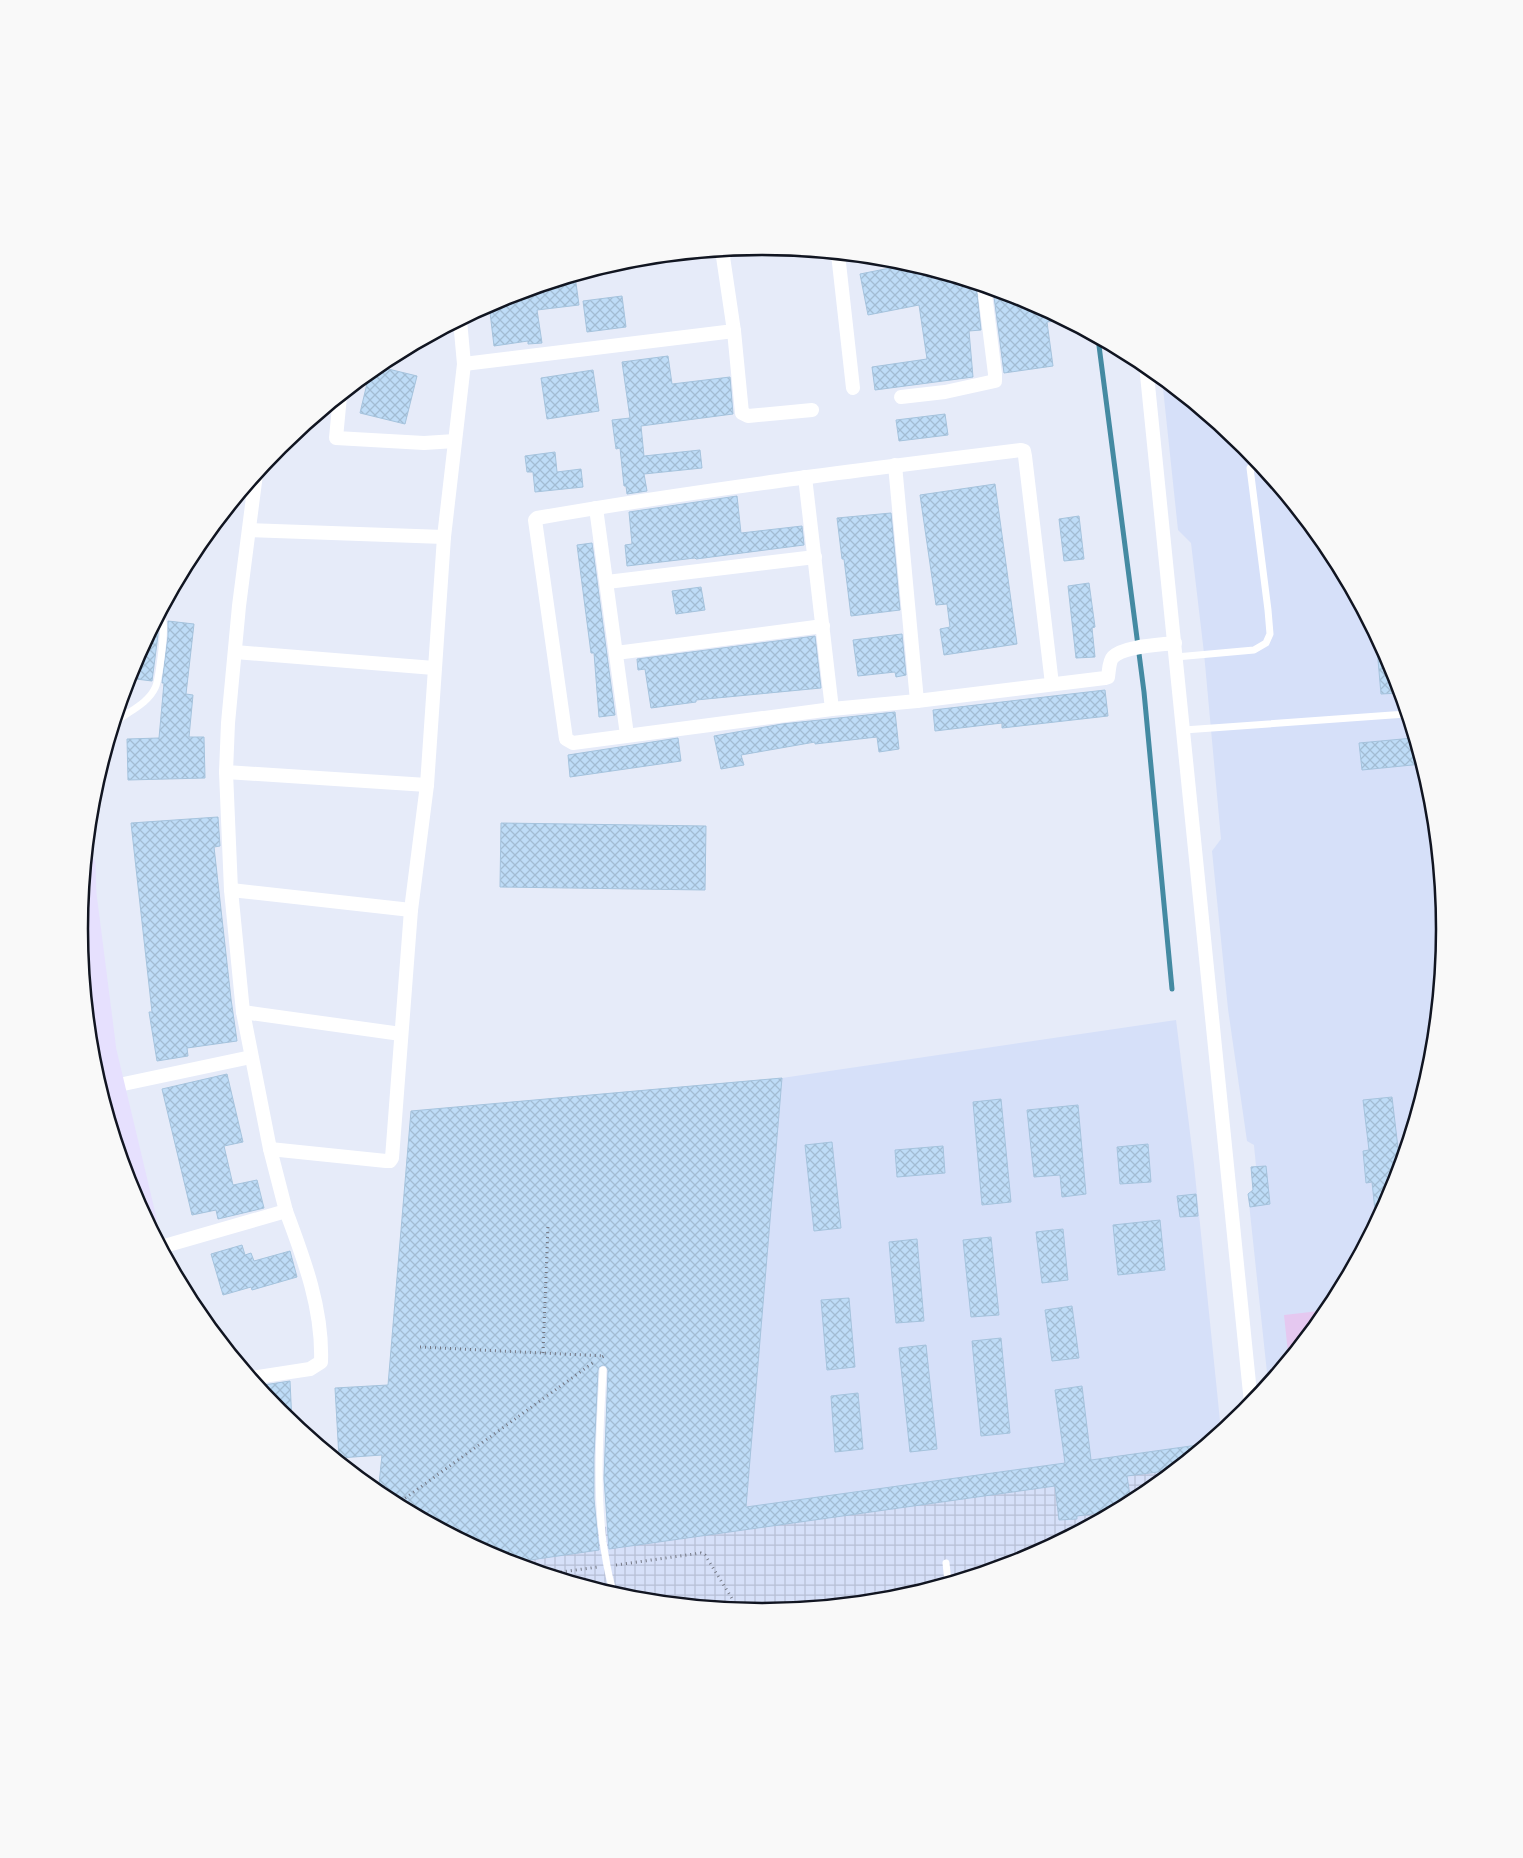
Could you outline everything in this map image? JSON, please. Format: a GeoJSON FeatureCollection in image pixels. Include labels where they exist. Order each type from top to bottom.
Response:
{"type":"FeatureCollection","features":[{"type":"Feature","properties":{"kind":"main road"},"geometry":{"type":"LineString","coordinates":[[88,915],[98,1002],[106,1051],[137,1182]]}},
{"type":"Feature","properties":{"kind":"street"},"geometry":{"type":"LineString","coordinates":[[723,256],[734,331],[742,413],[748,416],[812,410]]}},
{"type":"Feature","properties":{"kind":"street"},"geometry":{"type":"LineString","coordinates":[[839,260],[853,388]]}},
{"type":"Feature","properties":{"kind":"street"},"geometry":{"type":"LineString","coordinates":[[902,397],[945,392],[995,381],[985,294]]}},
{"type":"Feature","properties":{"kind":"street"},"geometry":{"type":"LineString","coordinates":[[270,1149],[390,1161],[392,1158],[412,910],[427,785],[444,538],[464,364],[461,326]]}},
{"type":"Feature","properties":{"kind":"street"},"geometry":{"type":"LineString","coordinates":[[464,364],[734,331]]}},
{"type":"Feature","properties":{"kind":"street"},"geometry":{"type":"LineString","coordinates":[[1147,377],[1250,1393]]}},
{"type":"Feature","properties":{"kind":"street"},"geometry":{"type":"LineString","coordinates":[[339,404],[336,438],[424,443],[455,441]]}},
{"type":"Feature","properties":{"kind":"street"},"geometry":{"type":"LineString","coordinates":[[1052,684],[1024,451],[1021,450],[805,477],[596,508],[537,518],[534,523],[566,739],[573,743],[832,709],[917,701],[1052,684],[1107,677],[1111,659],[1138,648],[1176,650]]}},
{"type":"Feature","properties":{"kind":"street"},"geometry":{"type":"LineString","coordinates":[[896,465],[917,701]]}},
{"type":"Feature","properties":{"kind":"street"},"geometry":{"type":"LineString","coordinates":[[805,477],[832,709]]}},
{"type":"Feature","properties":{"kind":"street"},"geometry":{"type":"LineString","coordinates":[[254,486],[239,606],[228,723],[226,772],[231,890],[243,1012],[251,1057],[270,1149],[286,1210],[309,1275],[322,1345],[321,1362],[310,1369],[259,1377]]}},
{"type":"Feature","properties":{"kind":"street"},"geometry":{"type":"LineString","coordinates":[[596,508],[627,735]]}},
{"type":"Feature","properties":{"kind":"street"},"geometry":{"type":"LineString","coordinates":[[249,530],[444,538]]}},
{"type":"Feature","properties":{"kind":"street"},"geometry":{"type":"LineString","coordinates":[[607,582],[815,557]]}},
{"type":"Feature","properties":{"kind":"street"},"geometry":{"type":"LineString","coordinates":[[616,653],[823,626]]}},
{"type":"Feature","properties":{"kind":"street"},"geometry":{"type":"LineString","coordinates":[[235,652],[434,668]]}},
{"type":"Feature","properties":{"kind":"street"},"geometry":{"type":"LineString","coordinates":[[226,772],[427,785]]}},
{"type":"Feature","properties":{"kind":"street"},"geometry":{"type":"LineString","coordinates":[[231,890],[412,910]]}},
{"type":"Feature","properties":{"kind":"street"},"geometry":{"type":"LineString","coordinates":[[243,1012],[401,1034]]}},
{"type":"Feature","properties":{"kind":"street"},"geometry":{"type":"LineString","coordinates":[[114,1086],[251,1057]]}},
{"type":"Feature","properties":{"kind":"street"},"geometry":{"type":"LineString","coordinates":[[166,1244],[286,1210]]}},
{"type":"Feature","properties":{"kind":"lane"},"geometry":{"type":"LineString","coordinates":[[1176,650],[1254,650],[1266,643],[1270,634],[1250,468],[1251,467]]}},
{"type":"Feature","properties":{"kind":"lane"},"geometry":{"type":"LineString","coordinates":[[121,719],[142,703],[155,688],[162,644],[163,620]]}},
{"type":"Feature","properties":{"kind":"lane"},"geometry":{"type":"LineString","coordinates":[[1184,730],[1401,714]]}},
{"type":"Feature","properties":{"kind":"lane"},"geometry":{"type":"LineString","coordinates":[[603,1370],[598,1471],[601,1527],[610,1585]]}},
{"type":"Feature","properties":{"kind":"lane"},"geometry":{"type":"LineString","coordinates":[[946,1563],[947,1576]]}},
{"type":"Feature","properties":{"kind":"path"},"geometry":{"type":"LineString","coordinates":[[543,1353],[548,1226]]}},
{"type":"Feature","properties":{"kind":"path"},"geometry":{"type":"LineString","coordinates":[[403,1500],[604,1356],[420,1347]]}},
{"type":"Feature","properties":{"kind":"path"},"geometry":{"type":"LineString","coordinates":[[561,1572],[701,1553],[705,1556],[733,1602]]}},
{"type":"Feature","properties":{"kind":"shaded area"},"geometry":{"type":"Polygon","coordinates":[[[1163,388],[1206,422],[1238,452],[1268,485],[1322,555],[1345,592],[1366,631],[1400,712],[1423,798],[1430,841],[1436,929],[1430,1017],[1413,1103],[1400,1146],[1366,1227],[1345,1266],[1322,1303],[1267,1374],[1248,1194],[1253,1190],[1251,1167],[1256,1166],[1254,1145],[1247,1141],[1228,1009],[1212,851],[1221,839],[1204,653],[1191,543],[1178,530],[1163,388]]]}},
{"type":"Feature","properties":{"kind":"shaded area"},"geometry":{"type":"Polygon","coordinates":[[[1176,1020],[1194,1165],[1220,1423],[1195,1445],[746,1507],[782,1078],[1176,1020]]]}},
{"type":"Feature","properties":{"kind":"shaded area"},"geometry":{"type":"Polygon","coordinates":[[[1316,1311],[1288,1349],[1284,1315],[1316,1311]]]}},
{"type":"Feature","properties":{"kind":"shaded area"},"geometry":{"type":"Polygon","coordinates":[[[1195,1445],[1172,1464],[1098,1513],[1019,1552],[936,1580],[893,1590],[849,1597],[806,1602],[762,1603],[717,1602],[674,1597],[630,1590],[587,1580],[545,1567],[485,1543],[1195,1445]]]}},
{"type":"Feature","properties":{"kind":"building"},"geometry":{"type":"Polygon","coordinates":[[[891,268],[936,278],[977,291],[981,330],[969,331],[973,377],[875,390],[872,367],[927,359],[919,305],[868,315],[860,274],[891,268]]]}},
{"type":"Feature","properties":{"kind":"building"},"geometry":{"type":"Polygon","coordinates":[[[576,281],[579,305],[537,310],[542,343],[528,344],[528,341],[494,346],[490,312],[545,291],[576,281]]]}},
{"type":"Feature","properties":{"kind":"building"},"geometry":{"type":"Polygon","coordinates":[[[622,296],[626,327],[587,332],[583,301],[622,296]]]}},
{"type":"Feature","properties":{"kind":"building"},"geometry":{"type":"Polygon","coordinates":[[[994,297],[1052,321],[1047,322],[1053,366],[1004,373],[994,297]]]}},
{"type":"Feature","properties":{"kind":"building"},"geometry":{"type":"Polygon","coordinates":[[[668,356],[672,384],[730,377],[733,414],[641,426],[644,456],[700,450],[702,468],[644,474],[647,491],[627,494],[626,486],[624,486],[620,448],[616,449],[612,420],[630,418],[622,362],[668,356]]]}},
{"type":"Feature","properties":{"kind":"building"},"geometry":{"type":"Polygon","coordinates":[[[387,369],[417,376],[405,424],[360,413],[367,383],[387,369]]]}},
{"type":"Feature","properties":{"kind":"building"},"geometry":{"type":"Polygon","coordinates":[[[593,370],[599,411],[547,419],[541,378],[593,370]]]}},
{"type":"Feature","properties":{"kind":"building"},"geometry":{"type":"Polygon","coordinates":[[[945,414],[948,435],[899,441],[896,420],[945,414]]]}},
{"type":"Feature","properties":{"kind":"building"},"geometry":{"type":"Polygon","coordinates":[[[555,452],[557,472],[581,469],[583,487],[535,492],[533,472],[527,472],[525,456],[555,452]]]}},
{"type":"Feature","properties":{"kind":"building"},"geometry":{"type":"Polygon","coordinates":[[[995,484],[1017,644],[944,655],[940,629],[950,627],[947,604],[936,605],[920,495],[995,484]]]}},
{"type":"Feature","properties":{"kind":"building"},"geometry":{"type":"Polygon","coordinates":[[[737,496],[741,533],[802,526],[804,545],[627,566],[625,545],[632,544],[629,512],[737,496]]]}},
{"type":"Feature","properties":{"kind":"building"},"geometry":{"type":"Polygon","coordinates":[[[891,513],[900,610],[851,616],[837,518],[891,513]]]}},
{"type":"Feature","properties":{"kind":"building"},"geometry":{"type":"Polygon","coordinates":[[[1079,516],[1084,559],[1064,561],[1059,519],[1079,516]]]}},
{"type":"Feature","properties":{"kind":"building"},"geometry":{"type":"Polygon","coordinates":[[[592,543],[615,715],[599,717],[594,653],[591,653],[577,545],[592,543]]]}},
{"type":"Feature","properties":{"kind":"building"},"geometry":{"type":"Polygon","coordinates":[[[1089,583],[1095,627],[1092,628],[1095,657],[1076,658],[1068,586],[1089,583]]]}},
{"type":"Feature","properties":{"kind":"building"},"geometry":{"type":"Polygon","coordinates":[[[701,587],[705,610],[676,614],[672,591],[701,587]]]}},
{"type":"Feature","properties":{"kind":"building"},"geometry":{"type":"Polygon","coordinates":[[[168,621],[194,624],[186,694],[193,695],[189,737],[204,737],[205,778],[128,780],[127,739],[159,738],[168,621]]]}},
{"type":"Feature","properties":{"kind":"building"},"geometry":{"type":"Polygon","coordinates":[[[158,629],[158,635],[152,681],[136,679],[158,629]]]}},
{"type":"Feature","properties":{"kind":"building"},"geometry":{"type":"Polygon","coordinates":[[[902,634],[906,675],[896,677],[895,672],[858,676],[853,640],[902,634]]]}},
{"type":"Feature","properties":{"kind":"building"},"geometry":{"type":"Polygon","coordinates":[[[815,636],[821,688],[696,700],[696,702],[651,708],[645,669],[638,670],[637,659],[815,636]]]}},
{"type":"Feature","properties":{"kind":"building"},"geometry":{"type":"Polygon","coordinates":[[[1378,657],[1393,693],[1381,694],[1378,657]]]}},
{"type":"Feature","properties":{"kind":"building"},"geometry":{"type":"Polygon","coordinates":[[[1105,690],[1108,716],[1002,728],[1002,723],[935,731],[933,710],[1105,690]]]}},
{"type":"Feature","properties":{"kind":"building"},"geometry":{"type":"Polygon","coordinates":[[[895,712],[899,749],[879,752],[877,737],[815,744],[815,742],[741,755],[744,765],[721,769],[714,736],[782,724],[895,712]]]}},
{"type":"Feature","properties":{"kind":"building"},"geometry":{"type":"Polygon","coordinates":[[[678,738],[681,761],[570,777],[568,755],[678,738]]]}},
{"type":"Feature","properties":{"kind":"building"},"geometry":{"type":"Polygon","coordinates":[[[1408,738],[1415,765],[1362,770],[1359,743],[1408,738]]]}},
{"type":"Feature","properties":{"kind":"building"},"geometry":{"type":"Polygon","coordinates":[[[218,817],[220,846],[214,847],[237,1041],[187,1048],[188,1056],[157,1061],[149,1012],[152,1012],[131,823],[218,817]]]}},
{"type":"Feature","properties":{"kind":"building"},"geometry":{"type":"Polygon","coordinates":[[[501,823],[706,826],[705,890],[500,887],[501,823]]]}},
{"type":"Feature","properties":{"kind":"building"},"geometry":{"type":"Polygon","coordinates":[[[227,1074],[243,1142],[224,1146],[233,1185],[257,1180],[264,1208],[218,1219],[216,1210],[192,1215],[162,1089],[227,1074]]]}},
{"type":"Feature","properties":{"kind":"building"},"geometry":{"type":"Polygon","coordinates":[[[782,1078],[746,1507],[1065,1463],[1055,1390],[1082,1386],[1091,1460],[1194,1445],[1161,1472],[1127,1476],[1130,1493],[1098,1513],[1077,1516],[1077,1519],[1059,1520],[1055,1486],[609,1549],[604,1478],[608,1370],[603,1365],[598,1370],[594,1456],[594,1499],[599,1550],[527,1560],[504,1552],[424,1513],[379,1483],[382,1455],[343,1458],[339,1454],[335,1388],[388,1385],[411,1111],[782,1078]]]}},
{"type":"Feature","properties":{"kind":"building"},"geometry":{"type":"Polygon","coordinates":[[[1392,1097],[1399,1148],[1375,1208],[1372,1182],[1366,1183],[1363,1151],[1369,1150],[1363,1100],[1392,1097]]]}},
{"type":"Feature","properties":{"kind":"building"},"geometry":{"type":"Polygon","coordinates":[[[1001,1099],[1011,1202],[982,1205],[973,1102],[1001,1099]]]}},
{"type":"Feature","properties":{"kind":"building"},"geometry":{"type":"Polygon","coordinates":[[[1078,1105],[1086,1194],[1062,1197],[1060,1175],[1034,1177],[1027,1110],[1078,1105]]]}},
{"type":"Feature","properties":{"kind":"building"},"geometry":{"type":"Polygon","coordinates":[[[832,1142],[841,1228],[814,1231],[805,1145],[832,1142]]]}},
{"type":"Feature","properties":{"kind":"building"},"geometry":{"type":"Polygon","coordinates":[[[1148,1144],[1151,1182],[1120,1184],[1117,1147],[1148,1144]]]}},
{"type":"Feature","properties":{"kind":"building"},"geometry":{"type":"Polygon","coordinates":[[[943,1146],[945,1173],[897,1177],[895,1150],[943,1146]]]}},
{"type":"Feature","properties":{"kind":"building"},"geometry":{"type":"Polygon","coordinates":[[[1266,1166],[1270,1204],[1250,1207],[1248,1194],[1253,1190],[1251,1167],[1266,1166]]]}},
{"type":"Feature","properties":{"kind":"building"},"geometry":{"type":"Polygon","coordinates":[[[1196,1194],[1198,1216],[1180,1217],[1177,1196],[1196,1194]]]}},
{"type":"Feature","properties":{"kind":"building"},"geometry":{"type":"Polygon","coordinates":[[[1160,1220],[1165,1270],[1118,1275],[1113,1225],[1160,1220]]]}},
{"type":"Feature","properties":{"kind":"building"},"geometry":{"type":"Polygon","coordinates":[[[1063,1229],[1068,1280],[1042,1283],[1036,1232],[1063,1229]]]}},
{"type":"Feature","properties":{"kind":"building"},"geometry":{"type":"Polygon","coordinates":[[[991,1237],[999,1315],[971,1317],[963,1240],[991,1237]]]}},
{"type":"Feature","properties":{"kind":"building"},"geometry":{"type":"Polygon","coordinates":[[[917,1239],[924,1321],[896,1323],[889,1242],[917,1239]]]}},
{"type":"Feature","properties":{"kind":"building"},"geometry":{"type":"Polygon","coordinates":[[[242,1245],[245,1255],[251,1253],[254,1261],[290,1251],[297,1277],[252,1290],[251,1287],[223,1295],[211,1254],[242,1245]]]}},
{"type":"Feature","properties":{"kind":"building"},"geometry":{"type":"Polygon","coordinates":[[[849,1298],[855,1367],[827,1370],[821,1300],[849,1298]]]}},
{"type":"Feature","properties":{"kind":"building"},"geometry":{"type":"Polygon","coordinates":[[[1072,1306],[1079,1358],[1052,1361],[1045,1310],[1072,1306]]]}},
{"type":"Feature","properties":{"kind":"building"},"geometry":{"type":"Polygon","coordinates":[[[1001,1338],[1010,1433],[981,1436],[972,1341],[1001,1338]]]}},
{"type":"Feature","properties":{"kind":"building"},"geometry":{"type":"Polygon","coordinates":[[[926,1345],[937,1449],[910,1452],[899,1348],[926,1345]]]}},
{"type":"Feature","properties":{"kind":"building"},"geometry":{"type":"Polygon","coordinates":[[[290,1381],[291,1412],[285,1406],[266,1385],[290,1381]]]}},
{"type":"Feature","properties":{"kind":"building"},"geometry":{"type":"Polygon","coordinates":[[[858,1393],[863,1449],[835,1452],[831,1396],[858,1393]]]}},
{"type":"Feature","properties":{"kind":"waterway"},"geometry":{"type":"LineString","coordinates":[[1099,345],[1144,692],[1172,989]]}}]}
